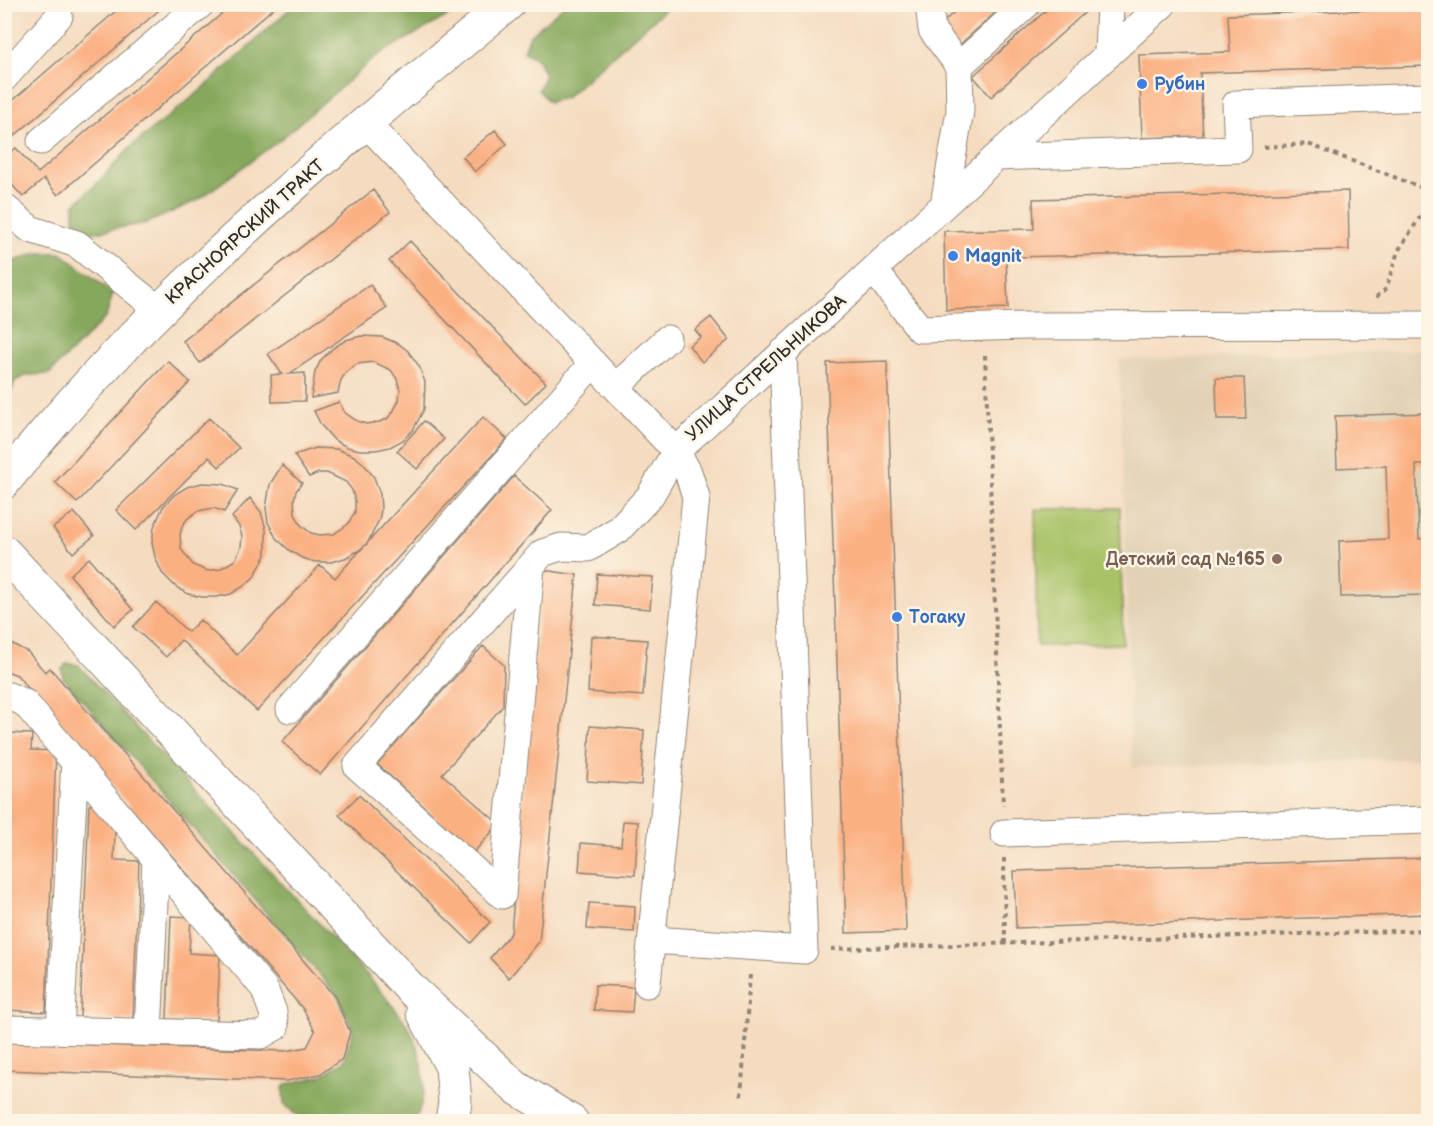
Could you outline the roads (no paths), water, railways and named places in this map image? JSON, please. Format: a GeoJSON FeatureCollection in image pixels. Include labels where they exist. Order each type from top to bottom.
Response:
{"type":"FeatureCollection","features":[{"type":"Feature","properties":{"kind":"main road","name":"КРАСНОЯРСКИЙ ТРАКТ"},"geometry":{"type":"LineString","coordinates":[[4,482],[99,372],[185,283],[365,122],[508,4]]}},
{"type":"Feature","properties":{"kind":"main road"},"geometry":{"type":"LineString","coordinates":[[4,552],[411,989],[515,1087],[572,1122]]}},
{"type":"Feature","properties":{"kind":"main road"},"geometry":{"type":"LineString","coordinates":[[411,989],[452,1067],[455,1101],[452,1122]]}},
{"type":"Feature","properties":{"kind":"street"},"geometry":{"type":"LineString","coordinates":[[41,141],[201,4]]}},
{"type":"Feature","properties":{"kind":"street"},"geometry":{"type":"LineString","coordinates":[[928,4],[932,30],[959,66],[960,111],[944,205]]}},
{"type":"Feature","properties":{"kind":"street"},"geometry":{"type":"LineString","coordinates":[[959,66],[1027,4]]}},
{"type":"Feature","properties":{"kind":"street"},"geometry":{"type":"LineString","coordinates":[[1108,55],[1110,4]]}},
{"type":"Feature","properties":{"kind":"street","name":"УЛИЦА СТРЕЛЬНИКОВА"},"geometry":{"type":"LineString","coordinates":[[365,122],[675,451],[1163,4]]}},
{"type":"Feature","properties":{"kind":"street"},"geometry":{"type":"LineString","coordinates":[[4,78],[59,16]]}},
{"type":"Feature","properties":{"kind":"street"},"geometry":{"type":"LineString","coordinates":[[997,157],[1238,149],[1236,104],[1428,97]]}},
{"type":"Feature","properties":{"kind":"street"},"geometry":{"type":"LineString","coordinates":[[4,207],[30,229],[77,244],[159,310]]}},
{"type":"Feature","properties":{"kind":"street"},"geometry":{"type":"LineString","coordinates":[[874,270],[920,328],[1428,325]]}},
{"type":"Feature","properties":{"kind":"street"},"geometry":{"type":"LineString","coordinates":[[616,387],[667,339]]}},
{"type":"Feature","properties":{"kind":"street"},"geometry":{"type":"LineString","coordinates":[[652,940],[804,950],[783,352]]}},
{"type":"Feature","properties":{"kind":"street"},"geometry":{"type":"LineString","coordinates":[[290,709],[592,363]]}},
{"type":"Feature","properties":{"kind":"street"},"geometry":{"type":"LineString","coordinates":[[531,566],[502,895],[357,766],[542,553],[561,547],[588,548],[618,530],[650,496],[675,451],[688,472],[696,497],[647,984]]}},
{"type":"Feature","properties":{"kind":"street"},"geometry":{"type":"LineString","coordinates":[[4,696],[25,703],[264,988],[273,1012],[275,1027],[261,1035],[4,1029]]}},
{"type":"Feature","properties":{"kind":"street"},"geometry":{"type":"LineString","coordinates":[[60,1030],[75,762]]}},
{"type":"Feature","properties":{"kind":"street"},"geometry":{"type":"LineString","coordinates":[[1004,833],[1428,820]]}},
{"type":"Feature","properties":{"kind":"street"},"geometry":{"type":"LineString","coordinates":[[148,1033],[156,860]]}},
{"type":"Feature","properties":{"kind":"place","name":"Рубин"},"geometry":{"type":"Point","coordinates":[1142,84]}},
{"type":"Feature","properties":{"kind":"place","name":"Magnit"},"geometry":{"type":"Point","coordinates":[953,256]}},
{"type":"Feature","properties":{"kind":"place","name":"Детский сад №165"},"geometry":{"type":"Point","coordinates":[1277,559]}},
{"type":"Feature","properties":{"kind":"place","name":"Тогаку"},"geometry":{"type":"Point","coordinates":[897,617]}}]}
